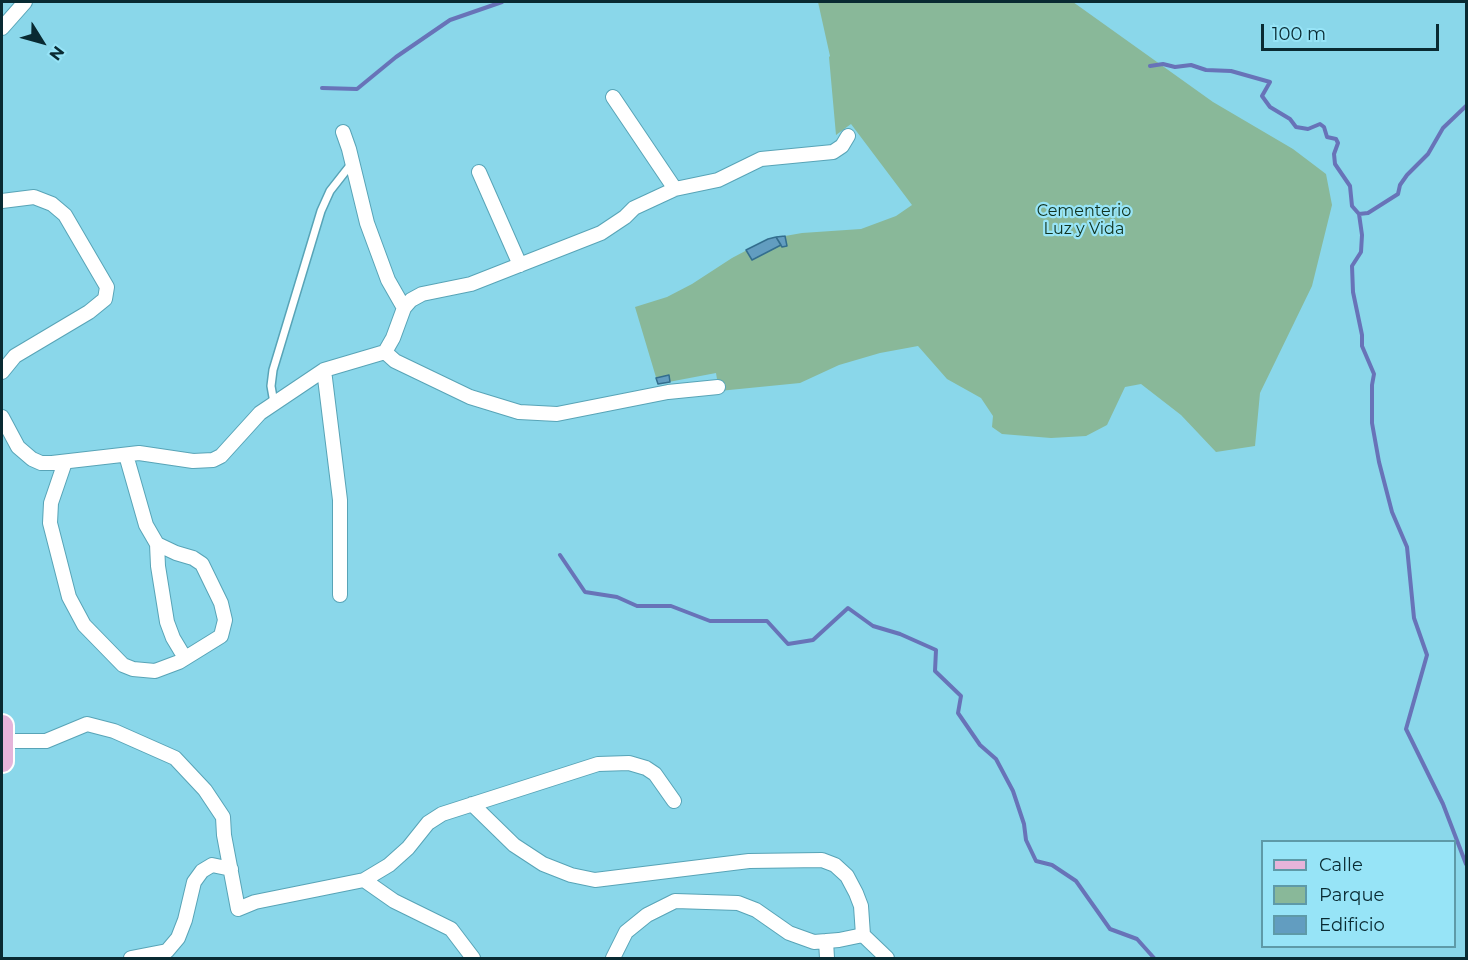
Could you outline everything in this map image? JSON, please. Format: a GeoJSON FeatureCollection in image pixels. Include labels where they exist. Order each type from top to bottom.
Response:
{"type":"FeatureCollection","features":[{"type":"Feature","properties":{"kind":"street"},"geometry":{"type":"LineString","coordinates":[[2,28],[25,2]]}},
{"type":"Feature","properties":{"kind":"street"},"geometry":{"type":"LineString","coordinates":[[613,97],[675,189]]}},
{"type":"Feature","properties":{"kind":"street"},"geometry":{"type":"LineString","coordinates":[[343,132],[367,223],[388,280],[404,308]]}},
{"type":"Feature","properties":{"kind":"street"},"geometry":{"type":"LineString","coordinates":[[2,417],[18,447],[32,459],[41,463],[150,454],[193,461],[213,460],[221,456],[249,424],[274,403],[324,370],[386,352],[404,308],[411,300],[422,294],[471,284],[601,233],[625,218],[634,208],[675,189],[718,180],[761,159],[833,152],[842,146],[848,136]]}},
{"type":"Feature","properties":{"kind":"street"},"geometry":{"type":"LineString","coordinates":[[479,172],[520,265]]}},
{"type":"Feature","properties":{"kind":"street"},"geometry":{"type":"LineString","coordinates":[[2,201],[34,197],[52,204],[65,215],[107,287],[105,299],[89,312],[15,356],[2,372]]}},
{"type":"Feature","properties":{"kind":"street"},"geometry":{"type":"LineString","coordinates":[[386,352],[395,360],[470,397],[519,412],[558,414],[668,392],[718,387]]}},
{"type":"Feature","properties":{"kind":"street"},"geometry":{"type":"LineString","coordinates":[[324,370],[340,500],[340,595]]}},
{"type":"Feature","properties":{"kind":"street"},"geometry":{"type":"LineString","coordinates":[[126,455],[146,525],[157,544],[158,566],[167,622],[185,658]]}},
{"type":"Feature","properties":{"kind":"street"},"geometry":{"type":"LineString","coordinates":[[65,462],[51,503],[50,523],[69,597],[84,625],[123,665],[133,669],[155,671],[185,658],[221,636],[225,620],[220,603],[202,564],[193,558],[157,544]]}},
{"type":"Feature","properties":{"kind":"street"},"geometry":{"type":"LineString","coordinates":[[2,742],[46,741],[87,724],[114,730],[175,758],[205,790],[223,817],[224,835],[238,909],[255,902],[364,880],[389,865],[408,848],[428,824],[442,814],[598,764],[629,763],[646,768],[655,774],[674,801]]}},
{"type":"Feature","properties":{"kind":"street"},"geometry":{"type":"LineString","coordinates":[[472,804],[514,845],[543,864],[571,875],[595,880],[749,861],[822,860],[835,865],[847,876],[861,906],[863,935],[887,958]]}},
{"type":"Feature","properties":{"kind":"street"},"geometry":{"type":"LineString","coordinates":[[131,958],[167,951],[178,938],[194,882],[202,871],[212,866],[231,868]]}},
{"type":"Feature","properties":{"kind":"street"},"geometry":{"type":"LineString","coordinates":[[364,880],[394,901],[450,928],[473,958]]}},
{"type":"Feature","properties":{"kind":"street"},"geometry":{"type":"LineString","coordinates":[[613,958],[626,932],[647,915],[675,901],[738,903],[756,910],[789,933],[814,942],[863,935]]}},
{"type":"Feature","properties":{"kind":"street"},"geometry":{"type":"LineString","coordinates":[[826,941],[827,958]]}},
{"type":"Feature","properties":{"kind":"lane"},"geometry":{"type":"LineString","coordinates":[[274,403],[271,386],[273,370],[321,211],[330,191],[352,163]]}},
{"type":"Feature","properties":{"kind":"green space","name":"Cementerio Luz y Vida"},"geometry":{"type":"Polygon","coordinates":[[[818,2],[1073,2],[1213,102],[1293,149],[1326,174],[1332,205],[1312,286],[1260,393],[1255,446],[1216,452],[1181,415],[1141,384],[1125,387],[1107,425],[1086,436],[1051,438],[1002,434],[992,427],[993,416],[981,398],[947,379],[918,346],[880,353],[839,365],[800,383],[719,391],[716,373],[658,384],[635,307],[667,297],[768,239],[802,233],[861,229],[896,216],[912,205],[851,124],[836,135],[830,56],[818,2]]]}},
{"type":"Feature","properties":{"kind":"building"},"geometry":{"type":"Polygon","coordinates":[[[785,236],[787,246],[782,247],[776,237],[785,236]]]}},
{"type":"Feature","properties":{"kind":"building"},"geometry":{"type":"Polygon","coordinates":[[[776,237],[781,245],[752,260],[746,250],[776,237]]]}},
{"type":"Feature","properties":{"kind":"building"},"geometry":{"type":"Polygon","coordinates":[[[669,375],[670,382],[658,384],[656,378],[669,375]]]}},
{"type":"Feature","properties":{"kind":"waterway"},"geometry":{"type":"LineString","coordinates":[[322,88],[357,89],[396,57],[450,20],[502,2]]}},
{"type":"Feature","properties":{"kind":"waterway"},"geometry":{"type":"LineString","coordinates":[[1150,66],[1191,65],[1206,70],[1231,71],[1270,82],[1262,96],[1270,107],[1290,119],[1296,127],[1308,129],[1320,124],[1324,127],[1327,137],[1336,139],[1338,143],[1334,154],[1335,164],[1350,186],[1352,206],[1359,214]]}},
{"type":"Feature","properties":{"kind":"waterway"},"geometry":{"type":"LineString","coordinates":[[1466,106],[1443,128],[1428,154],[1400,185],[1398,194],[1368,213],[1359,214],[1362,235],[1361,252],[1352,266],[1353,292],[1362,335],[1362,346],[1374,374],[1372,423],[1379,462],[1392,512],[1407,547],[1414,618],[1427,655],[1406,729],[1443,804],[1466,864]]}},
{"type":"Feature","properties":{"kind":"waterway"},"geometry":{"type":"LineString","coordinates":[[560,555],[585,592],[617,597],[637,606],[671,606],[710,621],[767,621],[788,644],[813,640],[848,608],[873,626],[900,634],[936,650],[935,671],[961,696],[958,713],[980,745],[996,759],[1013,791],[1024,824],[1026,840],[1036,861],[1052,865],[1076,881],[1110,929],[1137,939],[1154,958]]}}]}
